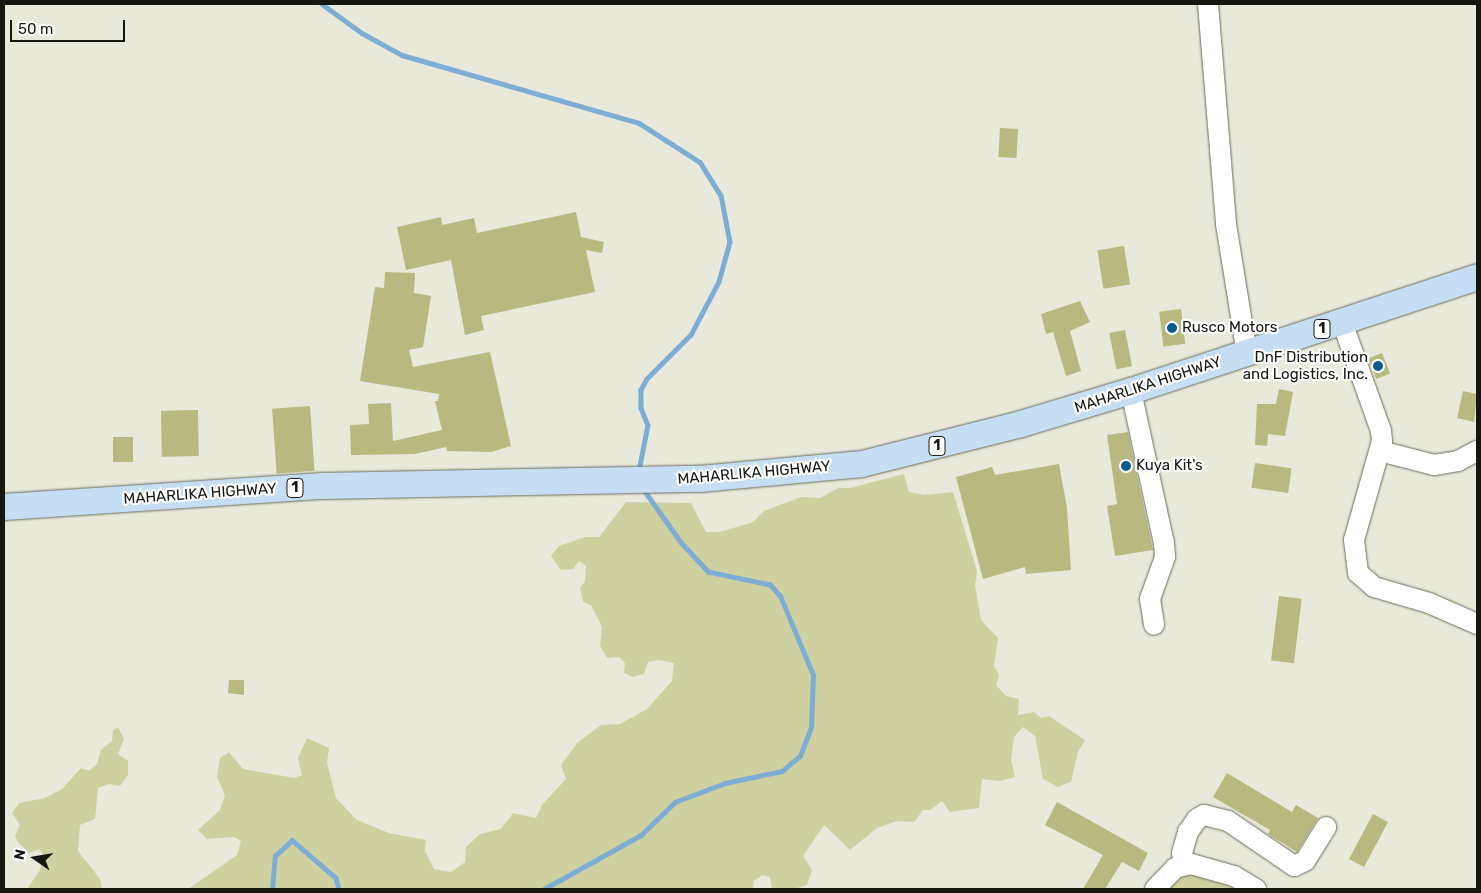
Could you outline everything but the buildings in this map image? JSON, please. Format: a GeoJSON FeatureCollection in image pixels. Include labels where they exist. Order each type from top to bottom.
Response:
{"type":"FeatureCollection","features":[{"type":"Feature","properties":{"kind":"main road","name":"MAHARLIKA HIGHWAY"},"geometry":{"type":"LineString","coordinates":[[4,507],[322,486],[700,479],[862,464],[1021,424],[1131,391],[1477,277]]}},
{"type":"Feature","properties":{"kind":"street"},"geometry":{"type":"LineString","coordinates":[[1208,4],[1226,224],[1247,353]]}},
{"type":"Feature","properties":{"kind":"street"},"geometry":{"type":"LineString","coordinates":[[1342,322],[1382,431],[1380,451],[1354,540],[1358,572],[1374,587],[1429,604],[1477,624]]}},
{"type":"Feature","properties":{"kind":"street"},"geometry":{"type":"LineString","coordinates":[[1131,391],[1164,543],[1165,557],[1150,599],[1154,625]]}},
{"type":"Feature","properties":{"kind":"street"},"geometry":{"type":"LineString","coordinates":[[1380,451],[1434,465],[1458,461],[1477,450]]}},
{"type":"Feature","properties":{"kind":"street"},"geometry":{"type":"LineString","coordinates":[[1184,864],[1182,853],[1185,838],[1197,819],[1204,815],[1228,821],[1294,866],[1305,860],[1326,826]]}},
{"type":"Feature","properties":{"kind":"street"},"geometry":{"type":"LineString","coordinates":[[1155,889],[1171,872],[1184,864],[1216,870],[1256,889]]}},
{"type":"Feature","properties":{"kind":"green space"},"geometry":{"type":"Polygon","coordinates":[[[904,474],[909,492],[924,495],[953,492],[977,571],[975,585],[981,620],[998,638],[994,666],[999,675],[996,685],[1006,696],[1019,699],[1018,715],[1034,712],[1041,718],[1049,716],[1085,740],[1078,752],[1071,782],[1058,787],[1043,779],[1035,736],[1023,727],[1014,737],[1011,760],[1015,777],[999,781],[982,779],[979,808],[950,812],[942,801],[930,810],[923,810],[914,822],[897,821],[877,828],[850,850],[824,825],[803,856],[812,870],[807,885],[794,889],[772,889],[770,877],[762,875],[754,881],[753,889],[188,889],[237,855],[241,841],[234,837],[207,839],[198,830],[220,810],[225,795],[217,777],[220,758],[229,752],[243,769],[295,778],[302,775],[298,758],[307,738],[329,748],[327,763],[336,798],[357,820],[389,833],[426,840],[425,851],[434,869],[451,872],[465,862],[466,847],[480,834],[501,829],[513,813],[536,818],[542,805],[566,779],[561,765],[577,743],[601,725],[620,724],[647,709],[672,681],[674,663],[658,660],[648,662],[644,674],[633,677],[624,673],[625,663],[619,657],[607,658],[600,646],[602,627],[591,605],[583,602],[580,588],[585,581],[586,566],[579,561],[573,569],[561,570],[551,556],[559,546],[585,537],[599,537],[626,502],[691,503],[706,532],[720,532],[753,522],[764,511],[801,497],[820,498],[838,488],[850,488],[904,474]]]}},
{"type":"Feature","properties":{"kind":"green space"},"geometry":{"type":"Polygon","coordinates":[[[118,727],[124,739],[118,754],[128,761],[128,775],[120,786],[109,784],[98,788],[95,819],[80,825],[78,851],[100,879],[102,889],[27,889],[40,870],[43,854],[39,849],[29,853],[18,842],[15,836],[20,825],[12,813],[19,803],[45,798],[62,789],[81,768],[89,771],[97,764],[101,750],[112,741],[113,730],[118,727]]]}},
{"type":"Feature","properties":{"kind":"green space"},"geometry":{"type":"Polygon","coordinates":[[[1194,872],[1216,878],[1234,889],[1166,889],[1176,876],[1194,872]]]}},
{"type":"Feature","properties":{"kind":"waterway"},"geometry":{"type":"LineString","coordinates":[[322,4],[362,33],[402,55],[639,123],[700,162],[721,195],[730,242],[719,282],[691,335],[647,379],[641,390],[641,408],[648,425],[639,471]]}},
{"type":"Feature","properties":{"kind":"waterway"},"geometry":{"type":"LineString","coordinates":[[544,889],[641,835],[675,802],[725,783],[782,771],[800,756],[811,727],[813,675],[780,596],[770,585],[708,572],[681,543],[642,488]]}},
{"type":"Feature","properties":{"kind":"waterway"},"geometry":{"type":"LineString","coordinates":[[272,889],[275,856],[292,840],[336,878],[339,889]]}},
{"type":"Feature","properties":{"kind":"place","name":"Rusco Motors"},"geometry":{"type":"Point","coordinates":[1172,328]}},
{"type":"Feature","properties":{"kind":"place","name":"DnF Distribution and Logistics, Inc."},"geometry":{"type":"Point","coordinates":[1378,366]}},
{"type":"Feature","properties":{"kind":"place","name":"Kuya Kit's"},"geometry":{"type":"Point","coordinates":[1126,466]}}]}
